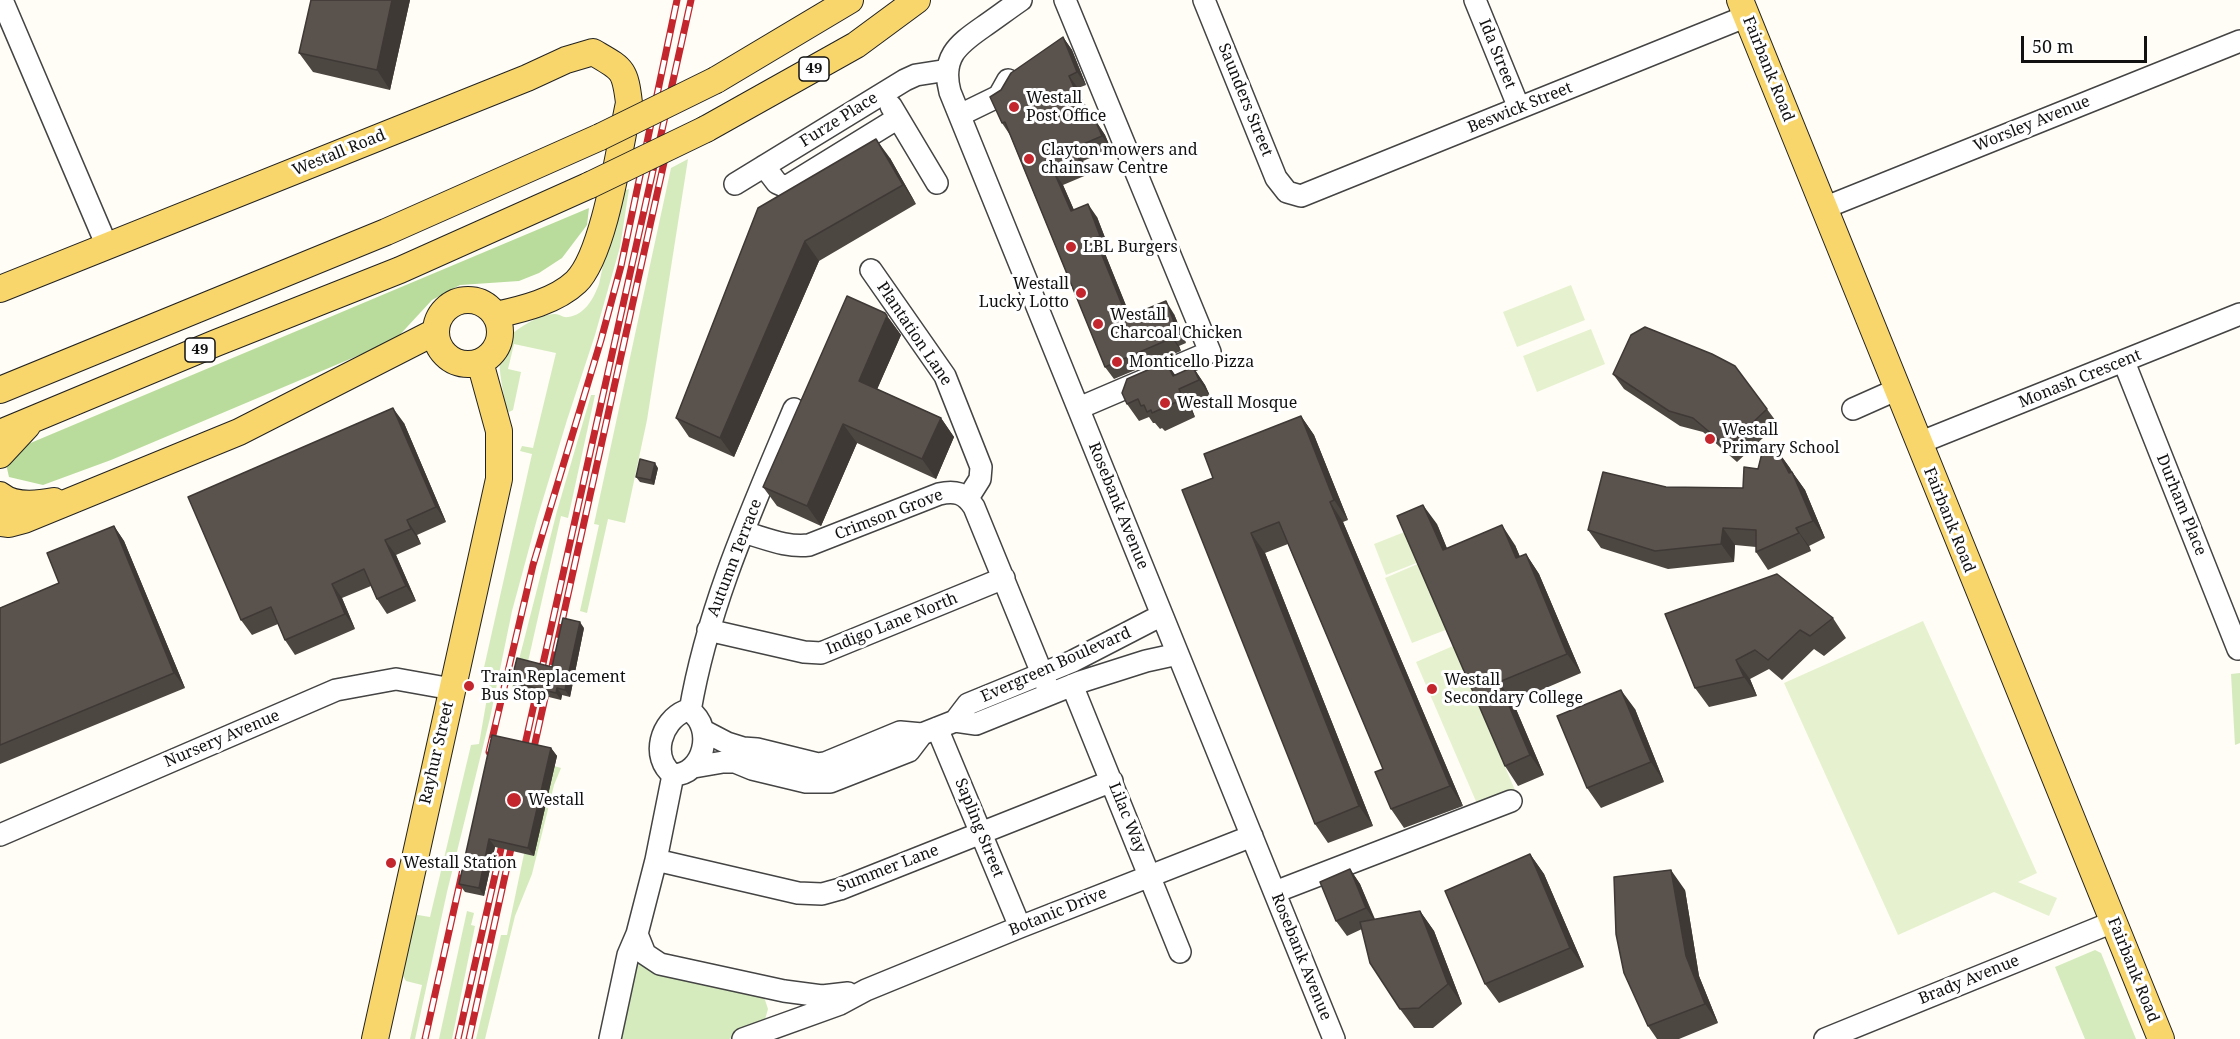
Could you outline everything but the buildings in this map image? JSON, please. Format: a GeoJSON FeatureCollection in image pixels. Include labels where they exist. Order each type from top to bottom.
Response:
{"type":"FeatureCollection","features":[{"type":"Feature","properties":{"kind":"main road","name":"49"},"geometry":{"type":"LineString","coordinates":[[3,388],[386,232],[600,137],[716,80],[850,0]]}},
{"type":"Feature","properties":{"kind":"main road","name":"49"},"geometry":{"type":"LineString","coordinates":[[0,433],[216,343],[400,270],[590,185],[706,129],[856,45],[917,0]]}},
{"type":"Feature","properties":{"kind":"main road","name":"Fairbank Road"},"geometry":{"type":"LineString","coordinates":[[1743,8],[2161,1039]]}},
{"type":"Feature","properties":{"kind":"main road","name":"Westall Road"},"geometry":{"type":"LineString","coordinates":[[0,289],[527,78],[566,60],[593,52],[620,67],[626,80],[628,103],[597,244],[584,272],[575,283],[555,296],[521,310],[496,315]]}},
{"type":"Feature","properties":{"kind":"main road"},"geometry":{"type":"LineString","coordinates":[[469,299],[489,306],[496,315],[501,333],[495,350],[480,362],[470,364],[450,359],[442,351],[435,332],[442,312],[459,300],[469,299]]}},
{"type":"Feature","properties":{"kind":"main road"},"geometry":{"type":"LineString","coordinates":[[0,523],[9,524],[24,520],[239,432],[435,332]]}},
{"type":"Feature","properties":{"kind":"main road","name":"Rayhur Street"},"geometry":{"type":"LineString","coordinates":[[375,1039],[499,479],[499,431],[480,362]]}},
{"type":"Feature","properties":{"kind":"main road"},"geometry":{"type":"LineString","coordinates":[[0,454],[34,420]]}},
{"type":"Feature","properties":{"kind":"main road"},"geometry":{"type":"LineString","coordinates":[[0,495],[9,501],[32,503],[84,494]]}},
{"type":"Feature","properties":{"kind":"street"},"geometry":{"type":"LineString","coordinates":[[2,0],[107,246]]}},
{"type":"Feature","properties":{"kind":"street"},"geometry":{"type":"LineString","coordinates":[[948,70],[950,59],[960,44],[1021,0]]}},
{"type":"Feature","properties":{"kind":"street"},"geometry":{"type":"LineString","coordinates":[[1065,0],[1070,35],[1210,352],[1079,408]]}},
{"type":"Feature","properties":{"kind":"street","name":"Saunders Street"},"geometry":{"type":"LineString","coordinates":[[1204,0],[1276,178],[1282,188],[1293,195]]}},
{"type":"Feature","properties":{"kind":"street","name":"Ida Street"},"geometry":{"type":"LineString","coordinates":[[1475,0],[1519,108]]}},
{"type":"Feature","properties":{"kind":"street","name":"Beswick Street"},"geometry":{"type":"LineString","coordinates":[[1293,195],[1308,195],[1519,108],[1743,8]]}},
{"type":"Feature","properties":{"kind":"street","name":"Worsley Avenue"},"geometry":{"type":"LineString","coordinates":[[1824,208],[2240,41]]}},
{"type":"Feature","properties":{"kind":"street"},"geometry":{"type":"LineString","coordinates":[[960,115],[999,96],[1010,77],[1027,65]]}},
{"type":"Feature","properties":{"kind":"street","name":"Furze Place"},"geometry":{"type":"LineString","coordinates":[[735,184],[911,77],[948,70]]}},
{"type":"Feature","properties":{"kind":"street","name":"Rosebank Avenue"},"geometry":{"type":"LineString","coordinates":[[948,70],[948,86],[1275,892],[1330,1038]]}},
{"type":"Feature","properties":{"kind":"street"},"geometry":{"type":"LineString","coordinates":[[883,93],[937,183]]}},
{"type":"Feature","properties":{"kind":"street"},"geometry":{"type":"LineString","coordinates":[[764,166],[777,183],[786,187],[898,118]]}},
{"type":"Feature","properties":{"kind":"street","name":"Plantation Lane"},"geometry":{"type":"LineString","coordinates":[[871,270],[950,385],[981,467],[980,479],[968,498]]}},
{"type":"Feature","properties":{"kind":"street","name":"Monash Crescent"},"geometry":{"type":"LineString","coordinates":[[1918,443],[2240,314]]}},
{"type":"Feature","properties":{"kind":"street","name":"Durham Place"},"geometry":{"type":"LineString","coordinates":[[2124,362],[2238,648]]}},
{"type":"Feature","properties":{"kind":"street"},"geometry":{"type":"LineString","coordinates":[[1853,409],[1898,389]]}},
{"type":"Feature","properties":{"kind":"street","name":"Autumn Terrace"},"geometry":{"type":"LineString","coordinates":[[690,711],[708,630],[743,532],[794,409]]}},
{"type":"Feature","properties":{"kind":"street","name":"Crimson Grove"},"geometry":{"type":"LineString","coordinates":[[743,532],[792,545],[809,545],[939,494],[955,492],[968,498],[1004,578],[1046,684]]}},
{"type":"Feature","properties":{"kind":"street","name":"Indigo Lane North"},"geometry":{"type":"LineString","coordinates":[[708,630],[804,652],[820,653],[1004,578]]}},
{"type":"Feature","properties":{"kind":"street","name":"Evergreen Boulevard"},"geometry":{"type":"LineString","coordinates":[[704,731],[727,743],[743,748],[757,749],[821,764],[900,732],[976,724],[1162,615]]}},
{"type":"Feature","properties":{"kind":"street","name":"Evergreen Boulevard"},"geometry":{"type":"LineString","coordinates":[[1046,684],[1072,685],[1146,661],[1178,654]]}},
{"type":"Feature","properties":{"kind":"street","name":"Nursery Avenue"},"geometry":{"type":"LineString","coordinates":[[0,835],[336,690],[396,680],[452,689]]}},
{"type":"Feature","properties":{"kind":"street","name":"Lilac Way"},"geometry":{"type":"LineString","coordinates":[[1072,685],[1180,952]]}},
{"type":"Feature","properties":{"kind":"street"},"geometry":{"type":"LineString","coordinates":[[694,767],[703,747],[704,731],[700,721],[690,711],[676,715],[662,737],[660,757],[663,766],[673,775],[681,775],[694,767],[735,762],[752,769],[799,780],[830,782],[909,751],[938,728]]}},
{"type":"Feature","properties":{"kind":"street","name":"Sapling Street"},"geometry":{"type":"LineString","coordinates":[[938,728],[1020,927]]}},
{"type":"Feature","properties":{"kind":"street"},"geometry":{"type":"LineString","coordinates":[[610,1039],[628,955],[638,934],[656,860],[673,775]]}},
{"type":"Feature","properties":{"kind":"street","name":"Summer Lane"},"geometry":{"type":"LineString","coordinates":[[656,860],[798,893],[822,894],[840,889],[1112,781]]}},
{"type":"Feature","properties":{"kind":"street"},"geometry":{"type":"LineString","coordinates":[[1275,892],[1511,801]]}},
{"type":"Feature","properties":{"kind":"street","name":"Botanic Drive"},"geometry":{"type":"LineString","coordinates":[[743,1039],[840,1004],[866,990],[1020,927],[1252,836]]}},
{"type":"Feature","properties":{"kind":"street","name":"Brady Avenue"},"geometry":{"type":"LineString","coordinates":[[1825,1039],[2113,921]]}},
{"type":"Feature","properties":{"kind":"street","name":"Botanic Drive"},"geometry":{"type":"LineString","coordinates":[[638,934],[645,954],[660,964],[765,987],[822,996],[866,990]]}},
{"type":"Feature","properties":{"kind":"street"},"geometry":{"type":"LineString","coordinates":[[765,987],[774,1010],[770,1029]]}},
{"type":"Feature","properties":{"kind":"green space"},"geometry":{"type":"Polygon","coordinates":[[[688,159],[647,420],[625,523],[608,519],[587,613],[580,611],[599,525],[594,524],[671,168],[688,159]]]}},
{"type":"Feature","properties":{"kind":"green space"},"geometry":{"type":"Polygon","coordinates":[[[629,189],[620,247],[537,519],[512,611],[490,718],[447,892],[415,1039],[410,1039],[422,985],[406,981],[400,971],[412,914],[430,917],[471,745],[479,744],[491,675],[483,672],[532,454],[520,451],[522,446],[533,448],[556,353],[514,344],[508,369],[521,372],[513,410],[509,412],[506,409],[501,378],[499,361],[501,348],[509,336],[532,321],[555,314],[566,317],[574,316],[588,305],[599,284],[619,192],[629,189]]]}},
{"type":"Feature","properties":{"kind":"green space"},"geometry":{"type":"Polygon","coordinates":[[[589,208],[587,225],[562,258],[539,273],[519,281],[460,285],[432,300],[395,340],[111,460],[43,485],[9,477],[6,464],[21,447],[589,208]]]}},
{"type":"Feature","properties":{"kind":"green space"},"geometry":{"type":"Polygon","coordinates":[[[1571,285],[1585,320],[1517,347],[1503,312],[1571,285]]]}},
{"type":"Feature","properties":{"kind":"green space"},"geometry":{"type":"Polygon","coordinates":[[[1591,329],[1605,364],[1537,392],[1523,356],[1591,329]]]}},
{"type":"Feature","properties":{"kind":"green space"},"geometry":{"type":"Polygon","coordinates":[[[591,395],[595,395],[568,518],[561,516],[527,666],[522,665],[514,692],[511,691],[557,511],[591,395]]]}},
{"type":"Feature","properties":{"kind":"green space"},"geometry":{"type":"Polygon","coordinates":[[[1407,531],[1419,562],[1386,575],[1374,544],[1407,531]]]}},
{"type":"Feature","properties":{"kind":"green space"},"geometry":{"type":"Polygon","coordinates":[[[1420,563],[1448,629],[1412,643],[1385,578],[1420,563]]]}},
{"type":"Feature","properties":{"kind":"green space"},"geometry":{"type":"Polygon","coordinates":[[[1923,621],[2037,873],[2018,882],[2057,898],[2049,916],[1994,892],[1898,935],[1784,683],[1923,621]]]}},
{"type":"Feature","properties":{"kind":"green space"},"geometry":{"type":"Polygon","coordinates":[[[1453,646],[1515,790],[1478,806],[1416,662],[1453,646]]]}},
{"type":"Feature","properties":{"kind":"green space"},"geometry":{"type":"Polygon","coordinates":[[[2240,673],[2240,743],[2235,745],[2231,674],[2240,673]]]}},
{"type":"Feature","properties":{"kind":"green space"},"geometry":{"type":"Polygon","coordinates":[[[554,766],[561,768],[554,785],[532,874],[515,916],[485,1039],[476,1039],[501,935],[507,935],[524,854],[554,766]]]}},
{"type":"Feature","properties":{"kind":"green space"},"geometry":{"type":"Polygon","coordinates":[[[467,911],[474,913],[471,925],[475,926],[452,1039],[439,1039],[467,911]]]}},
{"type":"Feature","properties":{"kind":"green space"},"geometry":{"type":"Polygon","coordinates":[[[2095,950],[2101,953],[2136,1039],[2085,1039],[2055,967],[2095,950]]]}},
{"type":"Feature","properties":{"kind":"green space"},"geometry":{"type":"Polygon","coordinates":[[[632,955],[764,997],[768,1009],[764,1023],[752,1031],[729,1039],[614,1039],[632,955]]]}},
{"type":"Feature","properties":{"kind":"railway"},"geometry":{"type":"LineString","coordinates":[[489,752],[533,565],[621,266],[677,0]]}},
{"type":"Feature","properties":{"kind":"railway"},"geometry":{"type":"LineString","coordinates":[[522,758],[691,0]]}},
{"type":"Feature","properties":{"kind":"railway"},"geometry":{"type":"LineString","coordinates":[[531,761],[665,158]]}},
{"type":"Feature","properties":{"kind":"railway"},"geometry":{"type":"LineString","coordinates":[[458,1039],[505,831]]}},
{"type":"Feature","properties":{"kind":"railway"},"geometry":{"type":"LineString","coordinates":[[469,1039],[514,835]]}},
{"type":"Feature","properties":{"kind":"railway"},"geometry":{"type":"LineString","coordinates":[[425,1039],[463,869]]}},
{"type":"Feature","properties":{"kind":"place","name":"Westall Post Office"},"geometry":{"type":"Point","coordinates":[1014,107]}},
{"type":"Feature","properties":{"kind":"place","name":"Clayton mowers and chainsaw Centre"},"geometry":{"type":"Point","coordinates":[1029,159]}},
{"type":"Feature","properties":{"kind":"place","name":"LBL Burgers"},"geometry":{"type":"Point","coordinates":[1071,247]}},
{"type":"Feature","properties":{"kind":"place","name":"Westall Lucky Lotto"},"geometry":{"type":"Point","coordinates":[1081,293]}},
{"type":"Feature","properties":{"kind":"place","name":"Westall Charcoal Chicken"},"geometry":{"type":"Point","coordinates":[1098,324]}},
{"type":"Feature","properties":{"kind":"place","name":"Monticello Pizza"},"geometry":{"type":"Point","coordinates":[1117,362]}},
{"type":"Feature","properties":{"kind":"place","name":"Westall Mosque"},"geometry":{"type":"Point","coordinates":[1165,403]}},
{"type":"Feature","properties":{"kind":"place","name":"Westall Primary School"},"geometry":{"type":"Point","coordinates":[1710,439]}},
{"type":"Feature","properties":{"kind":"place","name":"Train Replacement Bus Stop"},"geometry":{"type":"Point","coordinates":[469,686]}},
{"type":"Feature","properties":{"kind":"place","name":"Westall Secondary College"},"geometry":{"type":"Point","coordinates":[1432,689]}},
{"type":"Feature","properties":{"kind":"place","name":"Westall"},"geometry":{"type":"Point","coordinates":[514,800]}},
{"type":"Feature","properties":{"kind":"place","name":"Westall Station"},"geometry":{"type":"Point","coordinates":[391,863]}}]}
